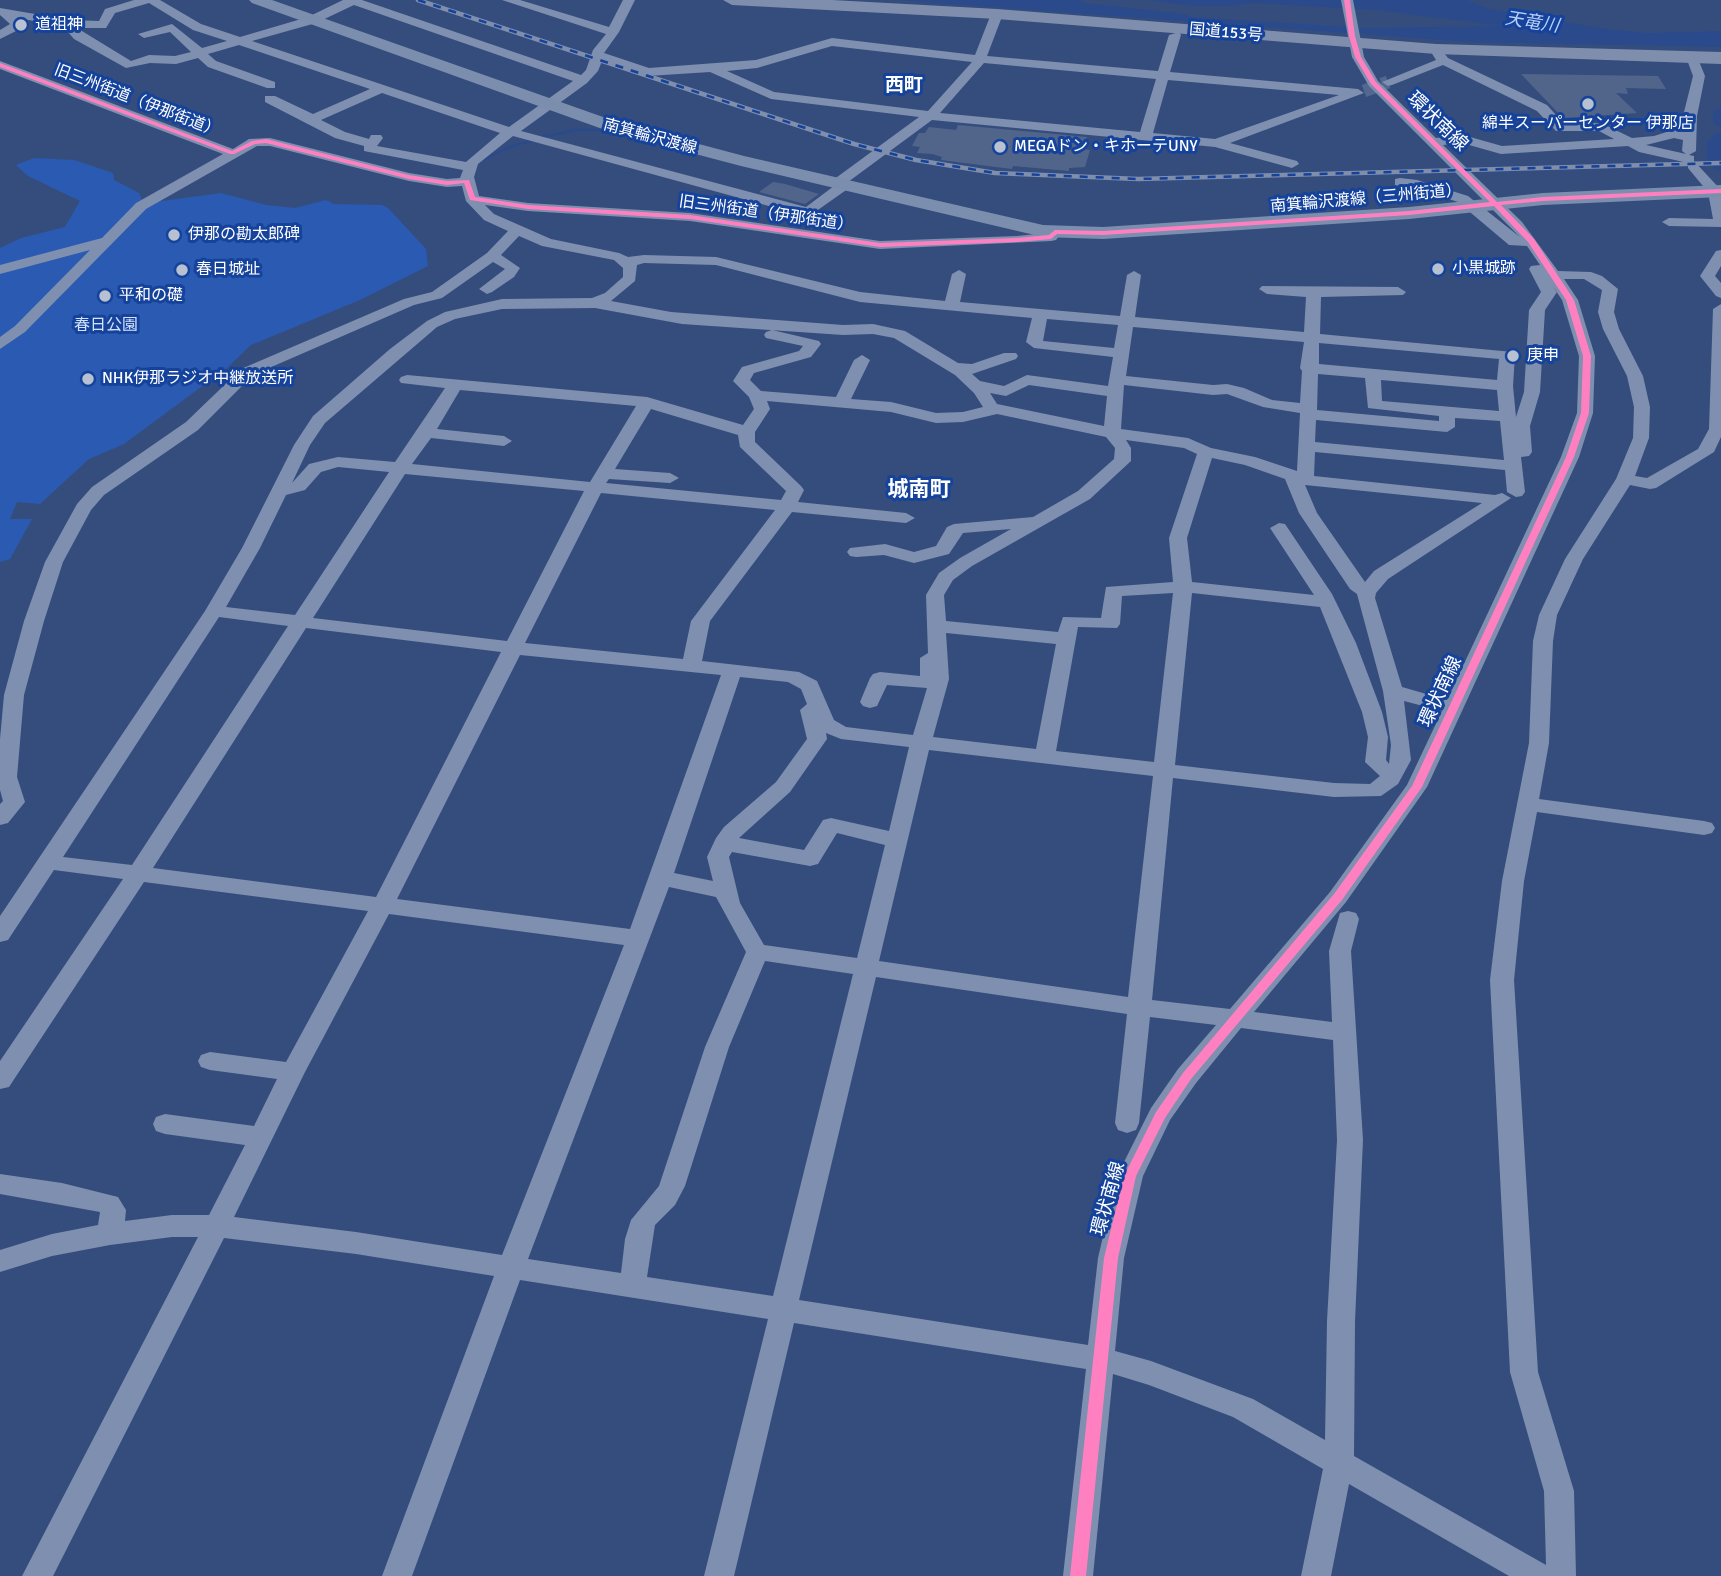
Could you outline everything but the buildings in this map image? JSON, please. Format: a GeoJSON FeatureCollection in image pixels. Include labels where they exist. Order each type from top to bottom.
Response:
{"type":"FeatureCollection","features":[{"type":"Feature","properties":{"kind":"highway","name":"国道153号"},"geometry":{"type":"LineString","coordinates":[[732,0],[996,14],[1353,40],[1440,55],[1706,58]]}},
{"type":"Feature","properties":{"kind":"main road","name":"南箕輪沢渡線"},"geometry":{"type":"LineString","coordinates":[[257,0],[637,134],[1026,228],[1055,232]]}},
{"type":"Feature","properties":{"kind":"main road","name":"南箕輪沢渡線（三州街道）"},"geometry":{"type":"LineString","coordinates":[[1055,232],[1102,233],[1409,213],[1592,196],[1719,191]]}},
{"type":"Feature","properties":{"kind":"street"},"geometry":{"type":"LineString","coordinates":[[143,11],[146,0]]}},
{"type":"Feature","properties":{"kind":"street"},"geometry":{"type":"LineString","coordinates":[[152,0],[197,27],[511,132],[808,212]]}},
{"type":"Feature","properties":{"kind":"street"},"geometry":{"type":"LineString","coordinates":[[130,65],[149,59],[171,60],[312,20],[353,0],[583,80]]}},
{"type":"Feature","properties":{"kind":"street"},"geometry":{"type":"LineString","coordinates":[[508,0],[612,32]]}},
{"type":"Feature","properties":{"kind":"street"},"geometry":{"type":"LineString","coordinates":[[629,0],[597,55],[592,71],[477,157],[469,174],[472,199],[489,216],[547,243],[608,254],[627,262],[645,259],[716,261],[860,298],[1507,355],[1507,417],[1516,492]]}},
{"type":"Feature","properties":{"kind":"street","name":"環状南線"},"geometry":{"type":"LineString","coordinates":[[1077,1576],[1111,1258],[1130,1176],[1160,1115],[1187,1076],[1338,897],[1417,787],[1570,457],[1585,412],[1587,356],[1570,300],[1554,275],[1523,242],[1497,204],[1373,83],[1360,63],[1353,40],[1347,0]]}},
{"type":"Feature","properties":{"kind":"street"},"geometry":{"type":"LineString","coordinates":[[2,11],[70,24],[102,25],[109,16],[109,11],[143,11],[172,27],[212,64],[236,75],[271,85]]}},
{"type":"Feature","properties":{"kind":"street"},"geometry":{"type":"LineString","coordinates":[[0,35],[18,25],[2,11]]}},
{"type":"Feature","properties":{"kind":"street"},"geometry":{"type":"LineString","coordinates":[[784,230],[929,116],[981,59],[996,14]]}},
{"type":"Feature","properties":{"kind":"street"},"geometry":{"type":"LineString","coordinates":[[70,24],[69,27],[78,36],[130,65],[140,76]]}},
{"type":"Feature","properties":{"kind":"street"},"geometry":{"type":"LineString","coordinates":[[144,34],[172,27]]}},
{"type":"Feature","properties":{"kind":"street"},"geometry":{"type":"LineString","coordinates":[[1145,137],[1175,36]]}},
{"type":"Feature","properties":{"kind":"street"},"geometry":{"type":"LineString","coordinates":[[597,55],[648,72],[711,69],[757,64],[832,42],[981,59],[1361,92],[1216,144]]}},
{"type":"Feature","properties":{"kind":"street"},"geometry":{"type":"LineString","coordinates":[[1388,82],[1440,55],[1542,108],[1561,128],[1601,127],[1644,149],[1691,162],[1719,191],[1721,222],[1668,222]]}},
{"type":"Feature","properties":{"kind":"street"},"geometry":{"type":"LineString","coordinates":[[1691,162],[1690,116],[1699,75],[1706,58]]}},
{"type":"Feature","properties":{"kind":"street","name":"旧三州街道（伊那街道）"},"geometry":{"type":"LineString","coordinates":[[0,65],[232,153],[254,142],[266,141],[409,177],[447,183],[469,174]]}},
{"type":"Feature","properties":{"kind":"street"},"geometry":{"type":"LineString","coordinates":[[711,69],[771,95],[929,116],[1216,144],[1292,164]]}},
{"type":"Feature","properties":{"kind":"street"},"geometry":{"type":"LineString","coordinates":[[313,118],[381,89]]}},
{"type":"Feature","properties":{"kind":"street"},"geometry":{"type":"LineString","coordinates":[[270,99],[313,118],[313,121],[340,135],[374,141],[369,148],[469,174]]}},
{"type":"Feature","properties":{"kind":"street"},"geometry":{"type":"LineString","coordinates":[[1432,142],[1463,139],[1501,150],[1656,139],[1673,134],[1689,137]]}},
{"type":"Feature","properties":{"kind":"street"},"geometry":{"type":"LineString","coordinates":[[0,344],[31,318],[141,206],[232,153]]}},
{"type":"Feature","properties":{"kind":"street"},"geometry":{"type":"LineString","coordinates":[[214,611],[803,680],[810,685],[825,724],[833,730],[1165,771],[1355,792],[1374,791],[1393,774],[1401,760],[1401,745],[1393,691],[1366,598],[1367,592],[1381,575],[1496,501],[1516,492],[1525,483],[1528,474],[1521,441],[1522,426],[1532,392],[1537,310],[1549,292],[1523,242],[1473,206],[1451,194],[1400,182]]}},
{"type":"Feature","properties":{"kind":"street","name":"旧三州街道（伊那街道）"},"geometry":{"type":"LineString","coordinates":[[472,199],[528,207],[690,217],[856,243],[905,246],[1017,240],[1051,236],[1055,232]]}},
{"type":"Feature","properties":{"kind":"street"},"geometry":{"type":"LineString","coordinates":[[0,818],[14,802],[7,777],[14,695],[34,621],[54,562],[83,508],[98,491],[192,426],[218,398],[257,366],[409,302],[437,295],[492,256],[517,230]]}},
{"type":"Feature","properties":{"kind":"street"},"geometry":{"type":"LineString","coordinates":[[0,270],[104,242]]}},
{"type":"Feature","properties":{"kind":"street"},"geometry":{"type":"LineString","coordinates":[[1721,254],[1707,275],[1721,293]]}},
{"type":"Feature","properties":{"kind":"street"},"geometry":{"type":"LineString","coordinates":[[487,289],[509,274],[513,268],[492,256]]}},
{"type":"Feature","properties":{"kind":"street"},"geometry":{"type":"LineString","coordinates":[[595,303],[610,296],[630,278],[632,272],[627,262]]}},
{"type":"Feature","properties":{"kind":"street"},"geometry":{"type":"LineString","coordinates":[[950,306],[959,274]]}},
{"type":"Feature","properties":{"kind":"street"},"geometry":{"type":"LineString","coordinates":[[719,1576],[921,742],[939,679],[935,595],[947,577],[965,562],[1084,495],[1122,461],[1123,448],[1112,433],[1134,275]]}},
{"type":"Feature","properties":{"kind":"street"},"geometry":{"type":"LineString","coordinates":[[1554,275],[1586,275],[1598,279],[1610,289],[1606,312],[1611,329],[1635,376],[1642,407],[1641,438],[1625,480],[1574,559],[1548,615],[1543,641],[1539,743],[1513,881],[1502,980],[1524,1372],[1559,1491],[1561,1576]]}},
{"type":"Feature","properties":{"kind":"street"},"geometry":{"type":"LineString","coordinates":[[1267,289],[1314,293],[1398,292]]}},
{"type":"Feature","properties":{"kind":"street"},"geometry":{"type":"LineString","coordinates":[[1314,293],[1306,446],[1299,479],[1308,513],[1357,584],[1367,592]]}},
{"type":"Feature","properties":{"kind":"street"},"geometry":{"type":"LineString","coordinates":[[0,934],[214,611],[281,491],[302,445],[319,420],[432,324],[462,311],[485,306],[595,303],[813,344],[805,354],[748,370],[741,381],[756,396],[762,409],[747,432],[746,443],[795,490],[787,506],[701,621],[695,640],[692,666]]}},
{"type":"Feature","properties":{"kind":"street"},"geometry":{"type":"LineString","coordinates":[[1625,480],[1650,484],[1705,453],[1717,429],[1721,309]]}},
{"type":"Feature","properties":{"kind":"street"},"geometry":{"type":"LineString","coordinates":[[1041,313],[1034,342],[1040,345],[1122,353]]}},
{"type":"Feature","properties":{"kind":"street"},"geometry":{"type":"LineString","coordinates":[[671,317],[843,330],[873,329],[899,334],[954,368],[980,390],[990,407],[995,409],[1112,433],[1188,443],[1206,452],[1250,461],[1299,479],[1496,501]]}},
{"type":"Feature","properties":{"kind":"street"},"geometry":{"type":"LineString","coordinates":[[954,368],[974,369],[1010,356]]}},
{"type":"Feature","properties":{"kind":"street"},"geometry":{"type":"LineString","coordinates":[[841,402],[862,360]]}},
{"type":"Feature","properties":{"kind":"street"},"geometry":{"type":"LineString","coordinates":[[1308,368],[1505,386]]}},
{"type":"Feature","properties":{"kind":"street"},"geometry":{"type":"LineString","coordinates":[[1373,374],[1374,412]]}},
{"type":"Feature","properties":{"kind":"street"},"geometry":{"type":"LineString","coordinates":[[407,380],[648,402],[747,432]]}},
{"type":"Feature","properties":{"kind":"street"},"geometry":{"type":"LineString","coordinates":[[972,384],[1006,391],[1027,380],[1227,389],[1269,404],[1308,411],[1374,412],[1447,419],[1507,417]]}},
{"type":"Feature","properties":{"kind":"street"},"geometry":{"type":"LineString","coordinates":[[0,1080],[138,874],[455,385]]}},
{"type":"Feature","properties":{"kind":"street"},"geometry":{"type":"LineString","coordinates":[[756,396],[891,407],[936,418],[963,417],[995,409]]}},
{"type":"Feature","properties":{"kind":"street"},"geometry":{"type":"LineString","coordinates":[[37,1576],[293,1072],[382,906],[599,480],[648,402]]}},
{"type":"Feature","properties":{"kind":"street"},"geometry":{"type":"LineString","coordinates":[[1447,419],[1449,460]]}},
{"type":"Feature","properties":{"kind":"street"},"geometry":{"type":"LineString","coordinates":[[426,433],[504,441]]}},
{"type":"Feature","properties":{"kind":"street"},"geometry":{"type":"LineString","coordinates":[[1306,446],[1512,467]]}},
{"type":"Feature","properties":{"kind":"street"},"geometry":{"type":"LineString","coordinates":[[1127,1122],[1183,587],[1178,538],[1206,452]]}},
{"type":"Feature","properties":{"kind":"street"},"geometry":{"type":"LineString","coordinates":[[281,491],[299,486],[315,468],[338,462],[599,480],[787,506],[906,518]]}},
{"type":"Feature","properties":{"kind":"street"},"geometry":{"type":"LineString","coordinates":[[599,480],[670,478]]}},
{"type":"Feature","properties":{"kind":"street"},"geometry":{"type":"LineString","coordinates":[[856,552],[885,549],[914,558],[943,550],[953,531],[960,528],[1038,521]]}},
{"type":"Feature","properties":{"kind":"street"},"geometry":{"type":"LineString","coordinates":[[1279,528],[1326,601],[1346,643],[1372,712],[1378,737],[1375,762],[1393,774]]}},
{"type":"Feature","properties":{"kind":"street"},"geometry":{"type":"LineString","coordinates":[[1045,757],[1070,621],[1110,624],[1114,591],[1183,587],[1326,601]]}},
{"type":"Feature","properties":{"kind":"street"},"geometry":{"type":"LineString","coordinates":[[936,633],[1068,639]]}},
{"type":"Feature","properties":{"kind":"street"},"geometry":{"type":"LineString","coordinates":[[870,702],[880,678],[921,683],[930,679],[930,641],[936,633]]}},
{"type":"Feature","properties":{"kind":"street"},"geometry":{"type":"LineString","coordinates":[[397,1576],[511,1267],[661,878],[732,670]]}},
{"type":"Feature","properties":{"kind":"street"},"geometry":{"type":"LineString","coordinates":[[1393,691],[1453,709]]}},
{"type":"Feature","properties":{"kind":"street"},"geometry":{"type":"LineString","coordinates":[[757,952],[724,891],[718,858],[732,832],[783,787],[817,739],[810,707],[816,699]]}},
{"type":"Feature","properties":{"kind":"street"},"geometry":{"type":"LineString","coordinates":[[1527,804],[1703,828]]}},
{"type":"Feature","properties":{"kind":"street"},"geometry":{"type":"LineString","coordinates":[[724,843],[810,859],[831,825],[899,841]]}},
{"type":"Feature","properties":{"kind":"street"},"geometry":{"type":"LineString","coordinates":[[47,862],[636,938]]}},
{"type":"Feature","properties":{"kind":"street"},"geometry":{"type":"LineString","coordinates":[[661,878],[724,891]]}},
{"type":"Feature","properties":{"kind":"street"},"geometry":{"type":"LineString","coordinates":[[1316,1576],[1339,1463],[1341,1321],[1350,1140],[1339,951],[1348,919]]}},
{"type":"Feature","properties":{"kind":"street"},"geometry":{"type":"LineString","coordinates":[[757,952],[1141,1007],[1343,1032]]}},
{"type":"Feature","properties":{"kind":"street"},"geometry":{"type":"LineString","coordinates":[[633,1285],[638,1239],[644,1220],[666,1198],[672,1186],[717,1047],[757,952]]}},
{"type":"Feature","properties":{"kind":"street"},"geometry":{"type":"LineString","coordinates":[[210,1061],[293,1072]]}},
{"type":"Feature","properties":{"kind":"street"},"geometry":{"type":"LineString","coordinates":[[165,1124],[261,1137]]}},
{"type":"Feature","properties":{"kind":"street"},"geometry":{"type":"LineString","coordinates":[[0,1184],[109,1204],[113,1210],[110,1234]]}},
{"type":"Feature","properties":{"kind":"street"},"geometry":{"type":"LineString","coordinates":[[0,1261],[52,1245],[110,1234],[172,1226],[217,1226],[356,1243],[1101,1359],[1151,1373],[1243,1408],[1537,1576]]}},
{"type":"Feature","properties":{"kind":"green space","name":"春日公園"},"geometry":{"type":"Polygon","coordinates":[[[34,158],[74,160],[113,173],[114,180],[139,193],[142,200],[154,202],[221,193],[266,205],[295,208],[326,200],[334,204],[382,205],[388,208],[426,249],[428,266],[360,300],[251,345],[228,367],[124,444],[89,459],[40,504],[17,502],[10,519],[32,519],[10,559],[0,562],[0,248],[21,238],[65,227],[80,201],[28,176],[16,165],[34,158]]]}},
{"type":"Feature","properties":{"kind":"water","name":"天竜川"},"geometry":{"type":"Polygon","coordinates":[[[896,0],[1079,0],[1084,3],[1185,14],[1191,17],[1365,28],[1503,26],[1376,10],[1253,3],[1191,6],[1149,0],[1467,0],[1490,9],[1606,29],[1647,33],[1721,31],[1721,47],[1470,42],[896,0]]]}},
{"type":"Feature","properties":{"kind":"waterway"},"geometry":{"type":"LineString","coordinates":[[1721,112],[1721,123]]}},
{"type":"Feature","properties":{"kind":"waterway"},"geometry":{"type":"LineString","coordinates":[[541,137],[576,130],[603,130]]}},
{"type":"Feature","properties":{"kind":"waterway"},"geometry":{"type":"LineString","coordinates":[[1721,137],[1715,143],[1715,158],[1721,166]]}},
{"type":"Feature","properties":{"kind":"waterway"},"geometry":{"type":"LineString","coordinates":[[485,159],[509,147],[534,140]]}},
{"type":"Feature","properties":{"kind":"tunnel"},"geometry":{"type":"LineString","coordinates":[[1364,91],[1388,82]]}},
{"type":"Feature","properties":{"kind":"railway"},"geometry":{"type":"LineString","coordinates":[[418,0],[854,144],[916,160],[995,173],[1138,179],[1721,163]]}},
{"type":"Feature","properties":{"kind":"cycle path"},"geometry":{"type":"LineString","coordinates":[[1078,1576],[1111,1258],[1130,1176],[1160,1115],[1187,1076],[1338,897],[1417,787],[1570,457],[1585,413],[1587,356],[1570,300],[1531,241],[1517,225],[1373,83],[1358,57],[1347,0]]}},
{"type":"Feature","properties":{"kind":"cycle path"},"geometry":{"type":"LineString","coordinates":[[0,65],[232,153],[254,142],[266,141],[409,177],[447,183],[467,181],[472,199],[528,207],[690,217],[880,245],[1017,240],[1051,237],[1055,232],[1103,233],[1409,213],[1543,199],[1721,191]]}},
{"type":"Feature","properties":{"kind":"place","name":"道祖神"},"geometry":{"type":"Point","coordinates":[21,25]}},
{"type":"Feature","properties":{"kind":"place","name":"綿半スーパーセンター 伊那店"},"geometry":{"type":"Point","coordinates":[1588,104]}},
{"type":"Feature","properties":{"kind":"place","name":"MEGAドン・キホーテUNY"},"geometry":{"type":"Point","coordinates":[1000,147]}},
{"type":"Feature","properties":{"kind":"place","name":"伊那の勘太郎碑"},"geometry":{"type":"Point","coordinates":[174,235]}},
{"type":"Feature","properties":{"kind":"place","name":"小黒城跡"},"geometry":{"type":"Point","coordinates":[1438,269]}},
{"type":"Feature","properties":{"kind":"place","name":"春日城址"},"geometry":{"type":"Point","coordinates":[182,270]}},
{"type":"Feature","properties":{"kind":"place","name":"平和の礎"},"geometry":{"type":"Point","coordinates":[105,296]}},
{"type":"Feature","properties":{"kind":"place","name":"庚申"},"geometry":{"type":"Point","coordinates":[1513,356]}},
{"type":"Feature","properties":{"kind":"place","name":"NHK伊那ラジオ中継放送所"},"geometry":{"type":"Point","coordinates":[88,379]}},
{"type":"Feature","properties":{"kind":"district","name":"西町"},"geometry":{"type":"Point","coordinates":[904,86]}},
{"type":"Feature","properties":{"kind":"district","name":"城南町"},"geometry":{"type":"Point","coordinates":[919,490]}}]}
